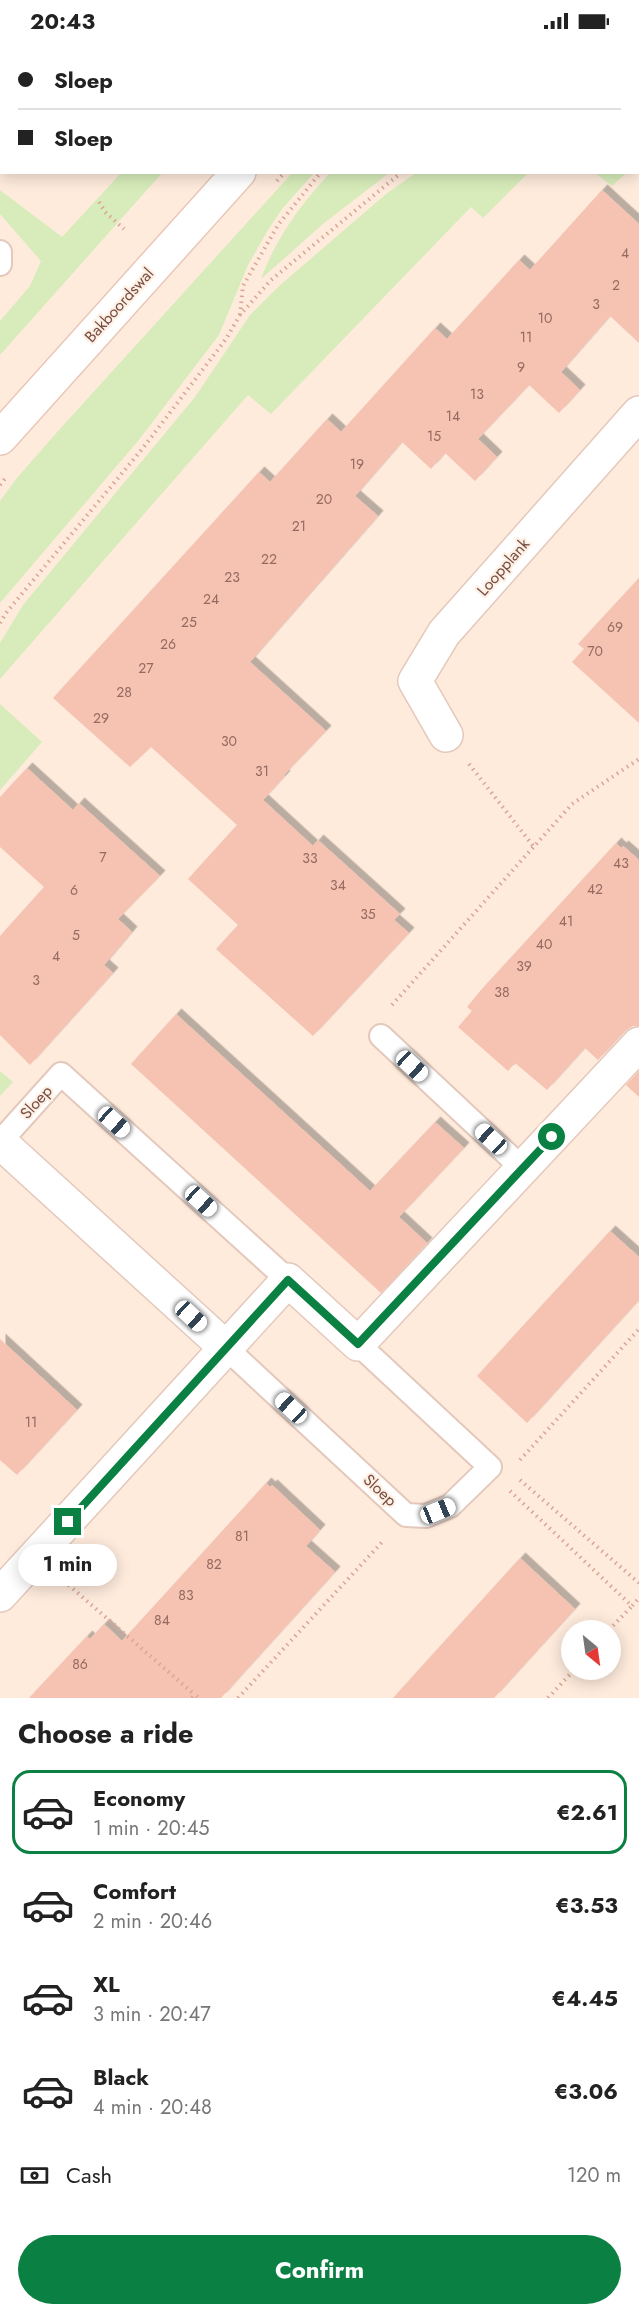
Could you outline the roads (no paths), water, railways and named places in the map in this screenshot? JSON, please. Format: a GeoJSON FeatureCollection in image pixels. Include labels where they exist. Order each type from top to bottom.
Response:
{"type":"FeatureCollection","features":[{"type":"Feature","properties":{"kind":"street","name":"Bakboordswal"},"geometry":{"type":"LineString","coordinates":[[0,438],[237,174]]}},
{"type":"Feature","properties":{"kind":"street","name":"Loopplank"},"geometry":{"type":"LineString","coordinates":[[446,735],[415,681],[444,633],[639,413]]}},
{"type":"Feature","properties":{"kind":"street"},"geometry":{"type":"LineString","coordinates":[[358,1344],[639,1044]]}},
{"type":"Feature","properties":{"kind":"street","name":"Sloep"},"geometry":{"type":"LineString","coordinates":[[0,1142],[225,1347]]}},
{"type":"Feature","properties":{"kind":"street"},"geometry":{"type":"LineString","coordinates":[[4,1583],[36,1557],[288,1280]]}},
{"type":"Feature","properties":{"kind":"street","name":"Sloep"},"geometry":{"type":"LineString","coordinates":[[288,1280],[358,1344]]}},
{"type":"Feature","properties":{"kind":"lane"},"geometry":{"type":"LineString","coordinates":[[0,252],[0,264]]}},
{"type":"Feature","properties":{"kind":"lane"},"geometry":{"type":"LineString","coordinates":[[381,1036],[522,1168]]}},
{"type":"Feature","properties":{"kind":"lane","name":"Sloep"},"geometry":{"type":"LineString","coordinates":[[0,1142],[61,1074],[288,1280]]}},
{"type":"Feature","properties":{"kind":"lane","name":"Sloep"},"geometry":{"type":"LineString","coordinates":[[225,1347],[406,1515],[426,1516],[450,1506],[500,1470],[358,1344]]}}]}
